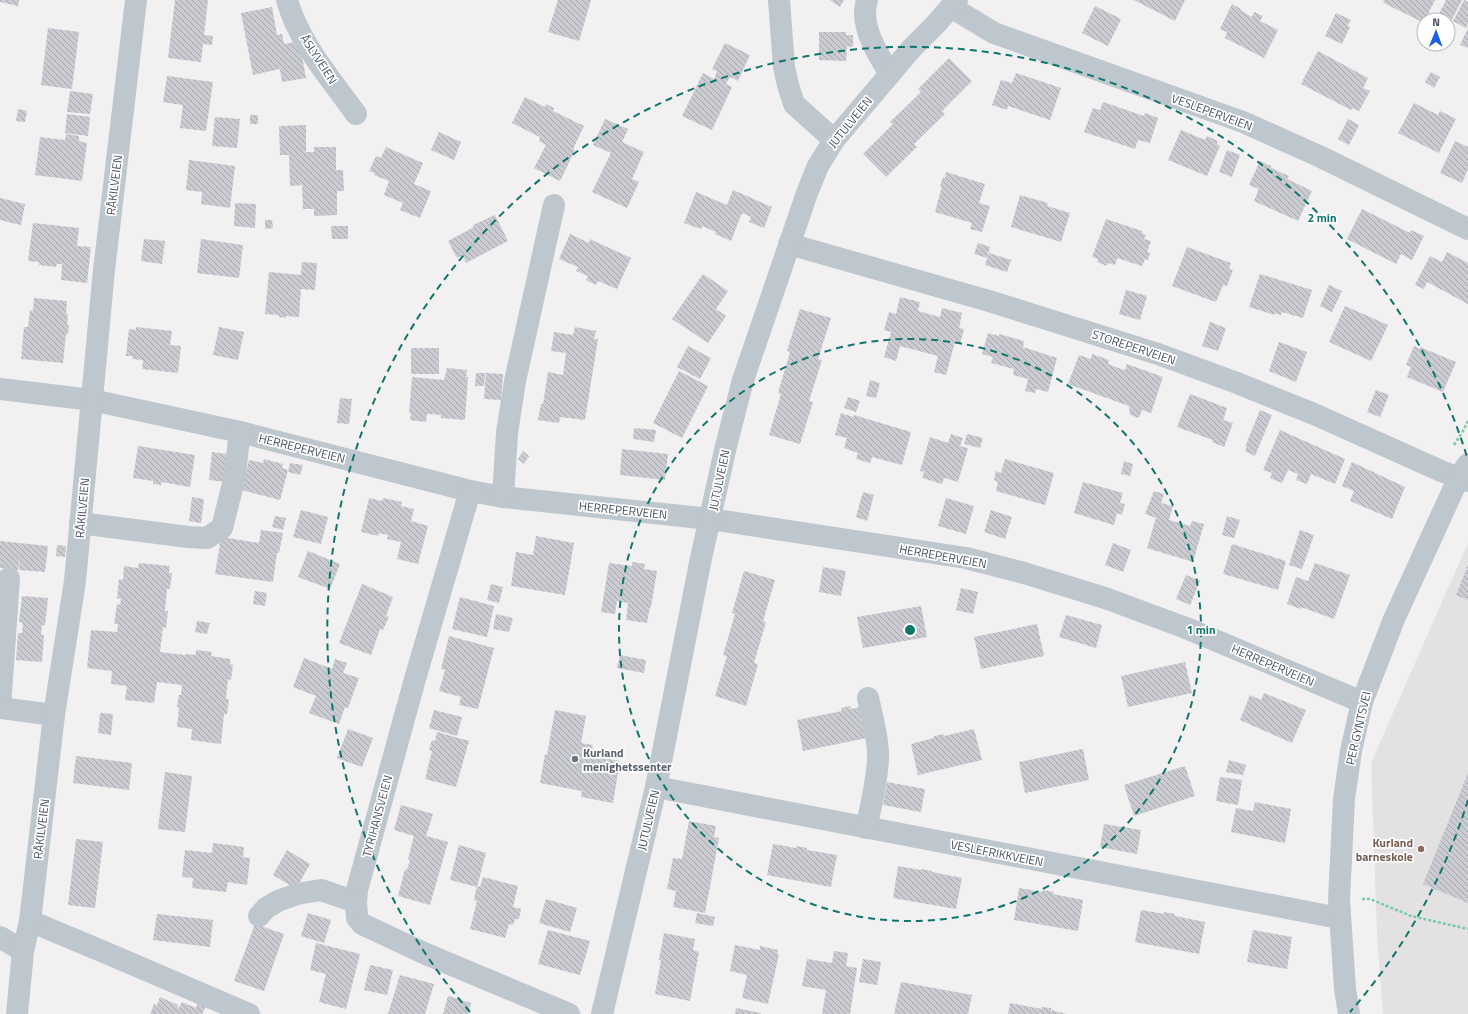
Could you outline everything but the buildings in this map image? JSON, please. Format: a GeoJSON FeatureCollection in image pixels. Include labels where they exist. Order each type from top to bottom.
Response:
{"type":"FeatureCollection","features":[{"type":"Feature","properties":{"kind":"street","name":"RÅKILVEIEN"},"geometry":{"type":"LineString","coordinates":[[17,1014],[23,951],[30,921],[54,715],[75,581],[105,263],[136,0]]}},
{"type":"Feature","properties":{"kind":"street","name":"ÅSLYVEIEN"},"geometry":{"type":"LineString","coordinates":[[287,0],[307,45],[356,114]]}},
{"type":"Feature","properties":{"kind":"street"},"geometry":{"type":"LineString","coordinates":[[867,0],[865,12],[869,32],[876,51],[890,74]]}},
{"type":"Feature","properties":{"kind":"street"},"geometry":{"type":"LineString","coordinates":[[781,4],[784,67],[794,104],[834,140]]}},
{"type":"Feature","properties":{"kind":"street","name":"JUTULVEIEN"},"geometry":{"type":"LineString","coordinates":[[602,1014],[656,787],[726,446],[743,380],[789,244],[818,166],[834,140],[912,48],[954,4]]}},
{"type":"Feature","properties":{"kind":"street","name":"VESLEPERVEIEN"},"geometry":{"type":"LineString","coordinates":[[954,4],[994,33],[1243,122],[1468,228]]}},
{"type":"Feature","properties":{"kind":"street"},"geometry":{"type":"LineString","coordinates":[[503,497],[507,433],[515,381],[554,205]]}},
{"type":"Feature","properties":{"kind":"street","name":"STOREPERVEIEN"},"geometry":{"type":"LineString","coordinates":[[789,244],[989,301],[1158,354],[1237,383],[1314,414],[1441,471],[1465,474]]}},
{"type":"Feature","properties":{"kind":"street","name":"HERREPERVEIEN"},"geometry":{"type":"LineString","coordinates":[[0,389],[92,400],[240,432],[470,491],[503,497],[710,519],[966,558],[1024,573],[1105,598],[1186,628],[1362,702]]}},
{"type":"Feature","properties":{"kind":"street"},"geometry":{"type":"LineString","coordinates":[[80,523],[188,537],[207,538],[222,528],[234,480],[240,432]]}},
{"type":"Feature","properties":{"kind":"street","name":"PER GYNTSVEI"},"geometry":{"type":"LineString","coordinates":[[1349,1014],[1345,989],[1340,918],[1340,863],[1344,799],[1351,751],[1362,702],[1394,619],[1465,474]]}},
{"type":"Feature","properties":{"kind":"street","name":"TYRIHANSVEIEN"},"geometry":{"type":"LineString","coordinates":[[470,491],[415,679],[362,869],[356,902],[357,918],[362,924],[426,954],[569,1014]]}},
{"type":"Feature","properties":{"kind":"street"},"geometry":{"type":"LineString","coordinates":[[9,578],[0,707],[54,715]]}},
{"type":"Feature","properties":{"kind":"street"},"geometry":{"type":"LineString","coordinates":[[866,828],[870,812],[878,754],[876,730],[868,698]]}},
{"type":"Feature","properties":{"kind":"street","name":"VESLEFRIKKVEIEN"},"geometry":{"type":"LineString","coordinates":[[656,787],[1340,918]]}},
{"type":"Feature","properties":{"kind":"street"},"geometry":{"type":"LineString","coordinates":[[259,916],[266,908],[278,901],[297,894],[321,890],[356,902]]}},
{"type":"Feature","properties":{"kind":"street"},"geometry":{"type":"LineString","coordinates":[[30,921],[249,1014]]}},
{"type":"Feature","properties":{"kind":"street"},"geometry":{"type":"LineString","coordinates":[[0,937],[23,951]]}},
{"type":"Feature","properties":{"kind":"path"},"geometry":{"type":"LineString","coordinates":[[1452,447],[1468,421]]}},
{"type":"Feature","properties":{"kind":"path"},"geometry":{"type":"LineString","coordinates":[[1411,916],[1468,929]]}},
{"type":"Feature","properties":{"kind":"shaded area","name":"Kurland barneskole"},"geometry":{"type":"Polygon","coordinates":[[[1468,543],[1468,1014],[1383,1014],[1377,935],[1371,763],[1468,543]]]}},
{"type":"Feature","properties":{"kind":"place","name":"Kurland menighetssenter"},"geometry":{"type":"Point","coordinates":[575,759]}},
{"type":"Feature","properties":{"kind":"place","name":"Kurland barneskole"},"geometry":{"type":"Point","coordinates":[1421,849]}}]}
